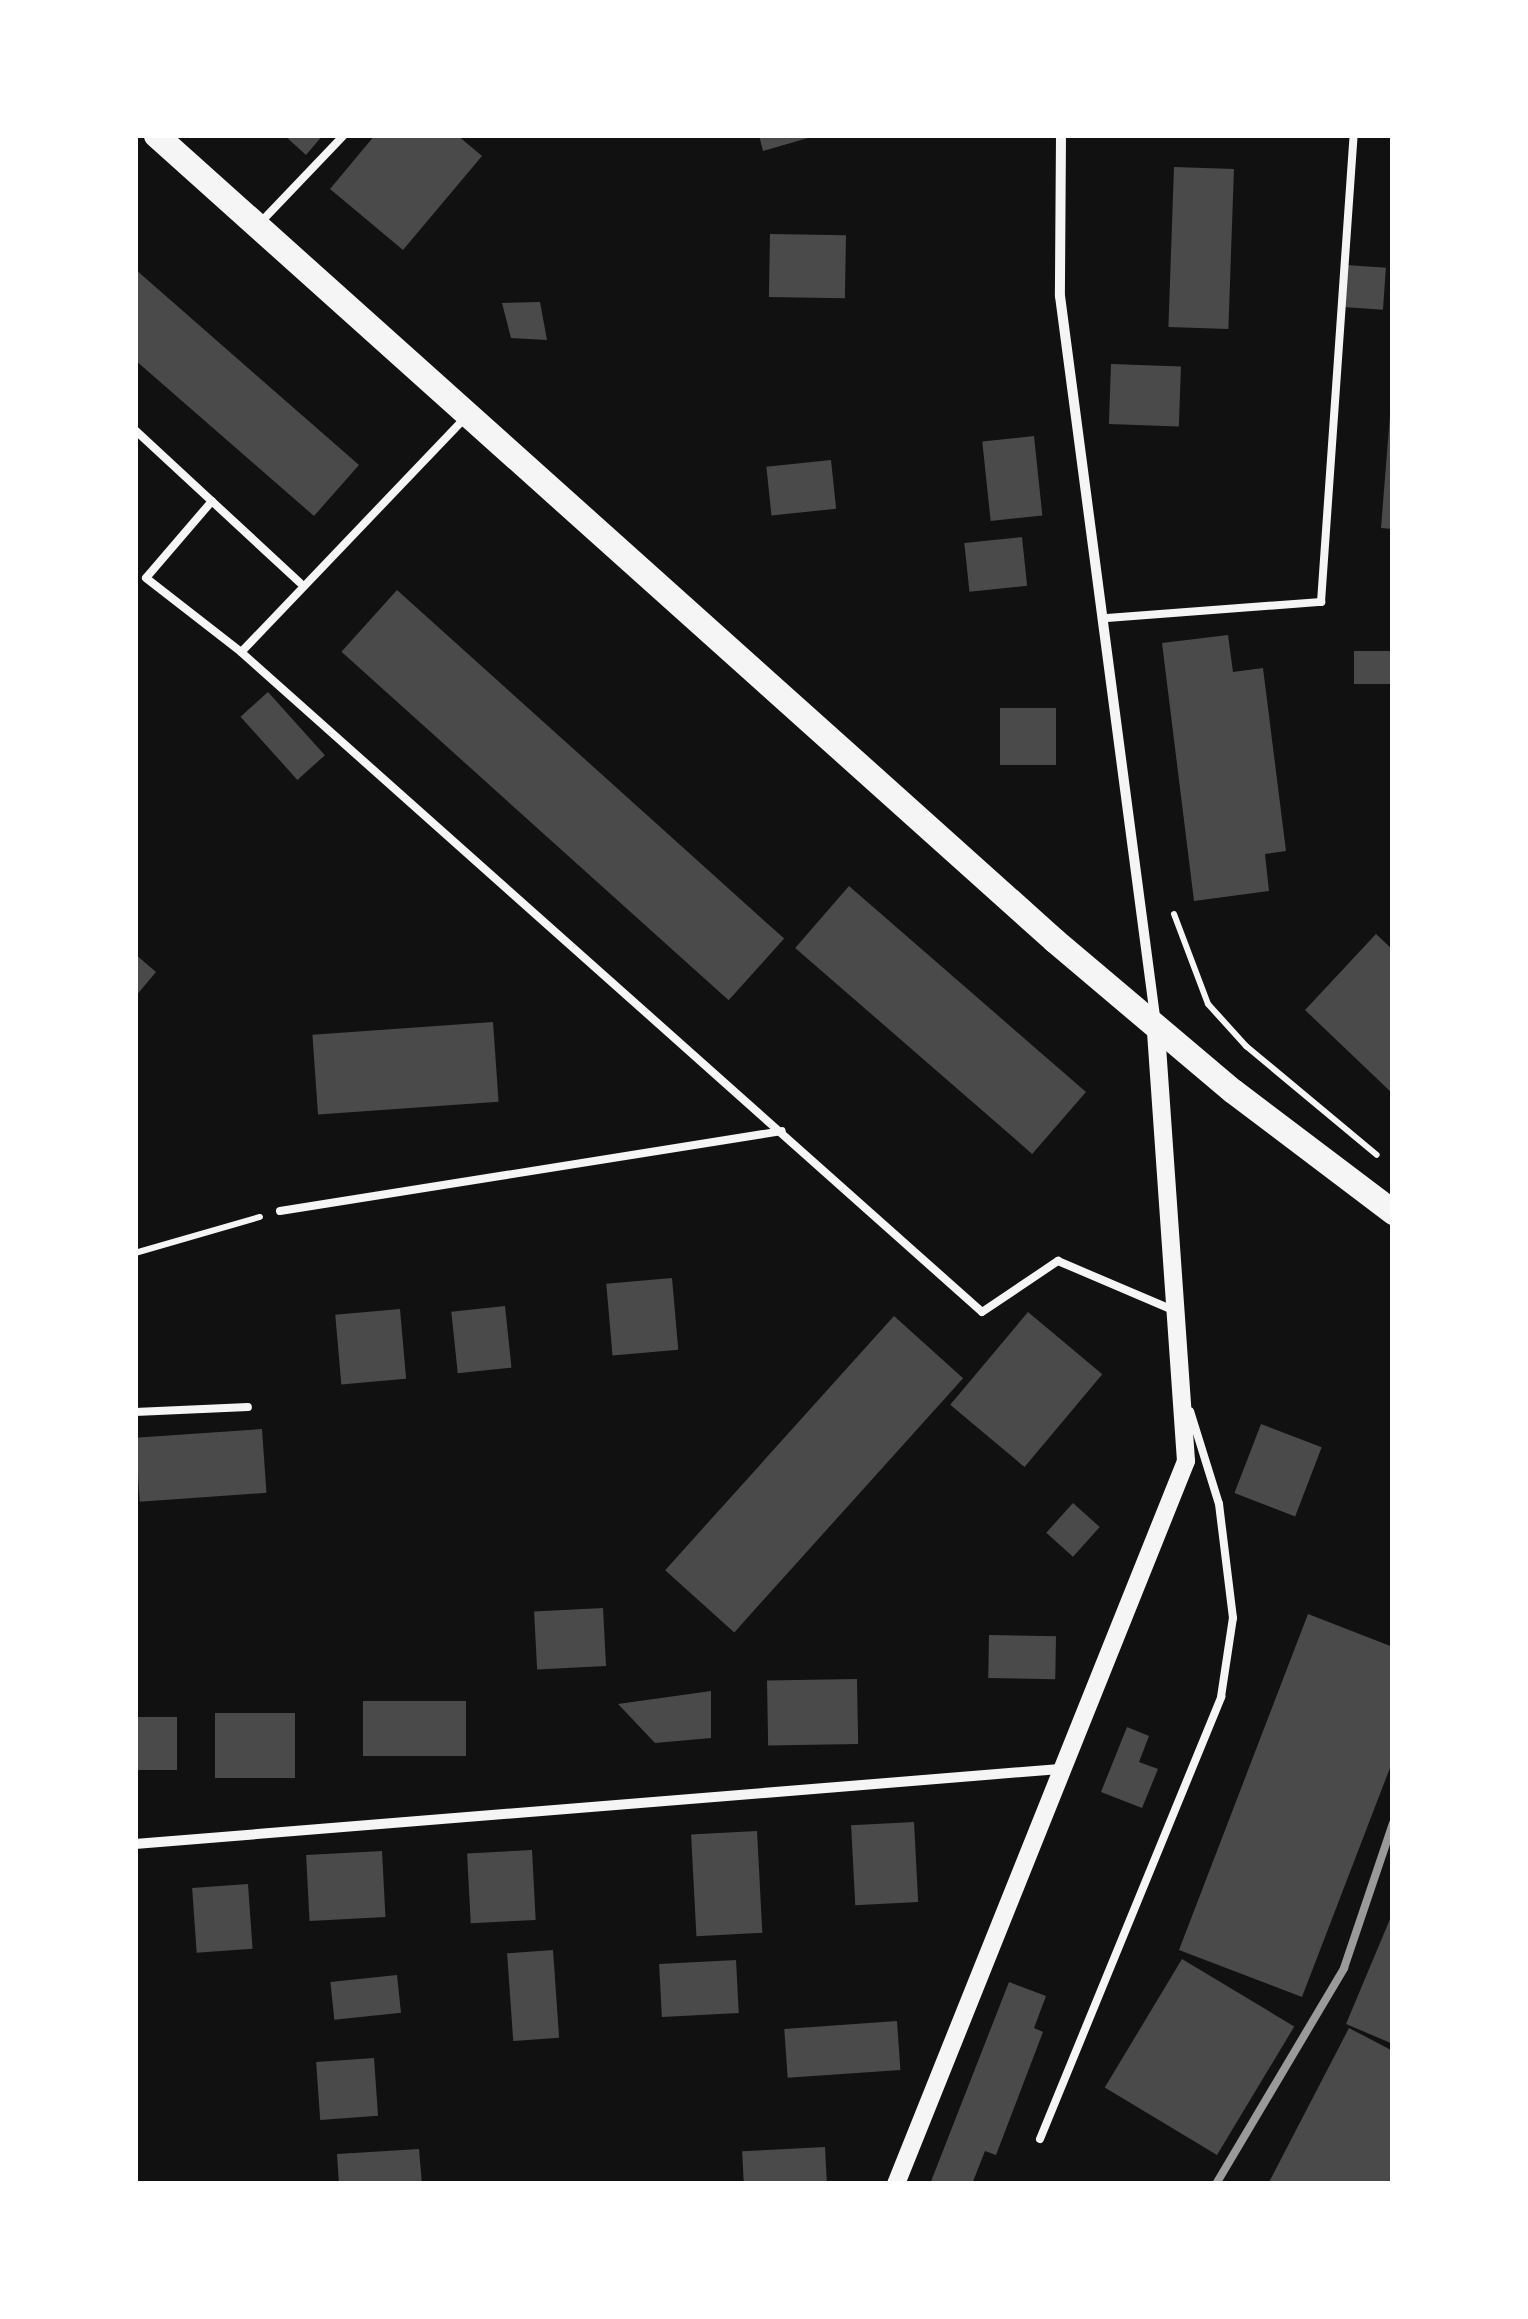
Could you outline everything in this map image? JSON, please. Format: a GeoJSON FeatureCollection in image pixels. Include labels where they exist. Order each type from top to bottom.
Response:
{"type":"FeatureCollection","features":[{"type":"Feature","properties":{"kind":"main road"},"geometry":{"type":"LineString","coordinates":[[156,135],[260,223],[1156,1028],[1393,1212]]}},
{"type":"Feature","properties":{"kind":"street"},"geometry":{"type":"LineString","coordinates":[[896,2184],[1186,1461],[1156,1028],[1107,618],[1060,296],[1061,135]]}},
{"type":"Feature","properties":{"kind":"street"},"geometry":{"type":"LineString","coordinates":[[135,1844],[1060,1768]]}},
{"type":"Feature","properties":{"kind":"lane"},"geometry":{"type":"LineString","coordinates":[[260,223],[344,135]]}},
{"type":"Feature","properties":{"kind":"lane"},"geometry":{"type":"LineString","coordinates":[[1107,618],[1321,602],[1354,135]]}},
{"type":"Feature","properties":{"kind":"lane"},"geometry":{"type":"LineString","coordinates":[[240,652],[300,583],[470,413]]}},
{"type":"Feature","properties":{"kind":"lane"},"geometry":{"type":"LineString","coordinates":[[135,430],[300,583]]}},
{"type":"Feature","properties":{"kind":"lane"},"geometry":{"type":"LineString","coordinates":[[212,502],[146,578],[240,652],[982,1312],[1058,1261],[1176,1311]]}},
{"type":"Feature","properties":{"kind":"lane"},"geometry":{"type":"LineString","coordinates":[[280,1211],[782,1131]]}},
{"type":"Feature","properties":{"kind":"lane"},"geometry":{"type":"LineString","coordinates":[[1040,2139],[1221,1697],[1233,1618],[1219,1504],[1181,1383]]}},
{"type":"Feature","properties":{"kind":"lane"},"geometry":{"type":"LineString","coordinates":[[135,1412],[248,1406]]}},
{"type":"Feature","properties":{"kind":"path"},"geometry":{"type":"LineString","coordinates":[[1174,914],[1208,1004],[1246,1046],[1393,1169]]}},
{"type":"Feature","properties":{"kind":"path"},"geometry":{"type":"LineString","coordinates":[[135,1253],[280,1211]]}},
{"type":"Feature","properties":{"kind":"building"},"geometry":{"type":"Polygon","coordinates":[[[284,135],[323,135],[306,155],[284,135]]]}},
{"type":"Feature","properties":{"kind":"building"},"geometry":{"type":"Polygon","coordinates":[[[375,135],[457,135],[482,156],[403,250],[330,189],[375,135]]]}},
{"type":"Feature","properties":{"kind":"building"},"geometry":{"type":"Polygon","coordinates":[[[759,135],[815,135],[815,136],[763,151],[759,135]]]}},
{"type":"Feature","properties":{"kind":"building"},"geometry":{"type":"Polygon","coordinates":[[[1174,167],[1234,169],[1228,329],[1168,327],[1174,167]]]}},
{"type":"Feature","properties":{"kind":"building"},"geometry":{"type":"Polygon","coordinates":[[[770,234],[846,235],[845,298],[769,297],[770,234]]]}},
{"type":"Feature","properties":{"kind":"building"},"geometry":{"type":"Polygon","coordinates":[[[1346,265],[1386,268],[1383,310],[1343,307],[1346,265]]]}},
{"type":"Feature","properties":{"kind":"building"},"geometry":{"type":"Polygon","coordinates":[[[135,269],[359,465],[314,516],[135,360],[135,269]]]}},
{"type":"Feature","properties":{"kind":"building"},"geometry":{"type":"Polygon","coordinates":[[[540,302],[547,340],[511,338],[502,303],[540,302]]]}},
{"type":"Feature","properties":{"kind":"building"},"geometry":{"type":"Polygon","coordinates":[[[1111,364],[1181,366],[1179,426],[1109,424],[1111,364]]]}},
{"type":"Feature","properties":{"kind":"building"},"geometry":{"type":"Polygon","coordinates":[[[1393,415],[1393,529],[1381,528],[1393,415]]]}},
{"type":"Feature","properties":{"kind":"building"},"geometry":{"type":"Polygon","coordinates":[[[1034,436],[1042,516],[991,521],[982,441],[1034,436]]]}},
{"type":"Feature","properties":{"kind":"building"},"geometry":{"type":"Polygon","coordinates":[[[831,460],[836,509],[771,516],[766,467],[831,460]]]}},
{"type":"Feature","properties":{"kind":"building"},"geometry":{"type":"Polygon","coordinates":[[[1022,537],[1027,586],[969,592],[964,543],[1022,537]]]}},
{"type":"Feature","properties":{"kind":"building"},"geometry":{"type":"Polygon","coordinates":[[[397,590],[784,939],[729,1000],[341,652],[397,590]]]}},
{"type":"Feature","properties":{"kind":"building"},"geometry":{"type":"Polygon","coordinates":[[[1228,635],[1233,672],[1263,668],[1286,851],[1265,854],[1269,891],[1194,901],[1162,643],[1228,635]]]}},
{"type":"Feature","properties":{"kind":"building"},"geometry":{"type":"Polygon","coordinates":[[[1354,651],[1393,651],[1393,684],[1354,684],[1354,651]]]}},
{"type":"Feature","properties":{"kind":"building"},"geometry":{"type":"Polygon","coordinates":[[[268,692],[325,755],[297,780],[241,717],[268,692]]]}},
{"type":"Feature","properties":{"kind":"building"},"geometry":{"type":"Polygon","coordinates":[[[1000,708],[1056,708],[1056,765],[1000,765],[1000,708]]]}},
{"type":"Feature","properties":{"kind":"building"},"geometry":{"type":"Polygon","coordinates":[[[849,886],[1086,1092],[1032,1154],[795,948],[849,886]]]}},
{"type":"Feature","properties":{"kind":"building"},"geometry":{"type":"Polygon","coordinates":[[[1376,934],[1393,950],[1393,1094],[1305,1010],[1376,934]]]}},
{"type":"Feature","properties":{"kind":"building"},"geometry":{"type":"Polygon","coordinates":[[[135,954],[156,972],[135,997],[135,954]]]}},
{"type":"Feature","properties":{"kind":"building"},"geometry":{"type":"Polygon","coordinates":[[[493,1022],[499,1102],[318,1114],[312,1035],[493,1022]]]}},
{"type":"Feature","properties":{"kind":"building"},"geometry":{"type":"Polygon","coordinates":[[[672,1278],[678,1350],[613,1355],[606,1284],[672,1278]]]}},
{"type":"Feature","properties":{"kind":"building"},"geometry":{"type":"Polygon","coordinates":[[[505,1306],[511,1368],[458,1373],[451,1312],[505,1306]]]}},
{"type":"Feature","properties":{"kind":"building"},"geometry":{"type":"Polygon","coordinates":[[[400,1309],[406,1379],[341,1384],[335,1315],[400,1309]]]}},
{"type":"Feature","properties":{"kind":"building"},"geometry":{"type":"Polygon","coordinates":[[[1028,1312],[1102,1374],[1025,1467],[950,1405],[1028,1312]]]}},
{"type":"Feature","properties":{"kind":"building"},"geometry":{"type":"Polygon","coordinates":[[[894,1316],[963,1378],[734,1632],[665,1570],[894,1316]]]}},
{"type":"Feature","properties":{"kind":"building"},"geometry":{"type":"Polygon","coordinates":[[[1261,1424],[1322,1447],[1295,1516],[1234,1493],[1261,1424]]]}},
{"type":"Feature","properties":{"kind":"building"},"geometry":{"type":"Polygon","coordinates":[[[262,1429],[266,1493],[140,1502],[135,1438],[262,1429]]]}},
{"type":"Feature","properties":{"kind":"building"},"geometry":{"type":"Polygon","coordinates":[[[1073,1503],[1100,1527],[1073,1557],[1046,1533],[1073,1503]]]}},
{"type":"Feature","properties":{"kind":"building"},"geometry":{"type":"Polygon","coordinates":[[[603,1608],[606,1666],[537,1670],[534,1612],[603,1608]]]}},
{"type":"Feature","properties":{"kind":"building"},"geometry":{"type":"Polygon","coordinates":[[[1308,1614],[1393,1647],[1393,1760],[1302,1997],[1179,1950],[1308,1614]]]}},
{"type":"Feature","properties":{"kind":"building"},"geometry":{"type":"Polygon","coordinates":[[[989,1635],[1056,1636],[1055,1679],[988,1678],[989,1635]]]}},
{"type":"Feature","properties":{"kind":"building"},"geometry":{"type":"Polygon","coordinates":[[[857,1679],[858,1744],[768,1746],[767,1681],[857,1679]]]}},
{"type":"Feature","properties":{"kind":"building"},"geometry":{"type":"Polygon","coordinates":[[[711,1691],[711,1738],[655,1743],[618,1704],[711,1691]]]}},
{"type":"Feature","properties":{"kind":"building"},"geometry":{"type":"Polygon","coordinates":[[[363,1701],[466,1701],[466,1756],[363,1756],[363,1701]]]}},
{"type":"Feature","properties":{"kind":"building"},"geometry":{"type":"Polygon","coordinates":[[[215,1713],[295,1713],[295,1778],[215,1778],[215,1713]]]}},
{"type":"Feature","properties":{"kind":"building"},"geometry":{"type":"Polygon","coordinates":[[[135,1717],[177,1717],[177,1770],[135,1770],[135,1717]]]}},
{"type":"Feature","properties":{"kind":"building"},"geometry":{"type":"Polygon","coordinates":[[[1127,1727],[1149,1736],[1139,1762],[1158,1769],[1142,1808],[1101,1792],[1127,1727]]]}},
{"type":"Feature","properties":{"kind":"building"},"geometry":{"type":"Polygon","coordinates":[[[914,1822],[918,1902],[855,1905],[851,1825],[914,1822]]]}},
{"type":"Feature","properties":{"kind":"building"},"geometry":{"type":"Polygon","coordinates":[[[757,1831],[762,1933],[696,1936],[691,1834],[757,1831]]]}},
{"type":"Feature","properties":{"kind":"building"},"geometry":{"type":"Polygon","coordinates":[[[532,1850],[536,1920],[471,1923],[467,1853],[532,1850]]]}},
{"type":"Feature","properties":{"kind":"building"},"geometry":{"type":"Polygon","coordinates":[[[382,1851],[385,1917],[310,1921],[306,1855],[382,1851]]]}},
{"type":"Feature","properties":{"kind":"building"},"geometry":{"type":"Polygon","coordinates":[[[248,1884],[253,1949],[197,1953],[192,1888],[248,1884]]]}},
{"type":"Feature","properties":{"kind":"building"},"geometry":{"type":"Polygon","coordinates":[[[1393,1912],[1393,2044],[1346,2024],[1393,1912]]]}},
{"type":"Feature","properties":{"kind":"building"},"geometry":{"type":"Polygon","coordinates":[[[553,1950],[559,2038],[513,2041],[507,1953],[553,1950]]]}},
{"type":"Feature","properties":{"kind":"building"},"geometry":{"type":"Polygon","coordinates":[[[1182,1959],[1294,2026],[1217,2155],[1105,2088],[1182,1959]]]}},
{"type":"Feature","properties":{"kind":"building"},"geometry":{"type":"Polygon","coordinates":[[[736,1960],[739,2013],[662,2017],[659,1964],[736,1960]]]}},
{"type":"Feature","properties":{"kind":"building"},"geometry":{"type":"Polygon","coordinates":[[[397,1975],[401,2013],[334,2020],[330,1982],[397,1975]]]}},
{"type":"Feature","properties":{"kind":"building"},"geometry":{"type":"Polygon","coordinates":[[[1009,1982],[1046,1996],[1034,2028],[1043,2032],[996,2155],[985,2151],[972,2184],[930,2184],[1009,1982]]]}},
{"type":"Feature","properties":{"kind":"building"},"geometry":{"type":"Polygon","coordinates":[[[897,2021],[900,2070],[788,2078],[784,2029],[897,2021]]]}},
{"type":"Feature","properties":{"kind":"building"},"geometry":{"type":"Polygon","coordinates":[[[1349,2028],[1393,2051],[1393,2184],[1268,2184],[1349,2028]]]}},
{"type":"Feature","properties":{"kind":"building"},"geometry":{"type":"Polygon","coordinates":[[[374,2058],[378,2116],[320,2120],[316,2062],[374,2058]]]}},
{"type":"Feature","properties":{"kind":"building"},"geometry":{"type":"Polygon","coordinates":[[[825,2147],[827,2184],[744,2184],[742,2151],[825,2147]]]}},
{"type":"Feature","properties":{"kind":"building"},"geometry":{"type":"Polygon","coordinates":[[[419,2149],[422,2184],[339,2184],[337,2154],[419,2149]]]}},
{"type":"Feature","properties":{"kind":"railway"},"geometry":{"type":"LineString","coordinates":[[1216,2184],[1344,1968],[1393,1823]]}}]}
